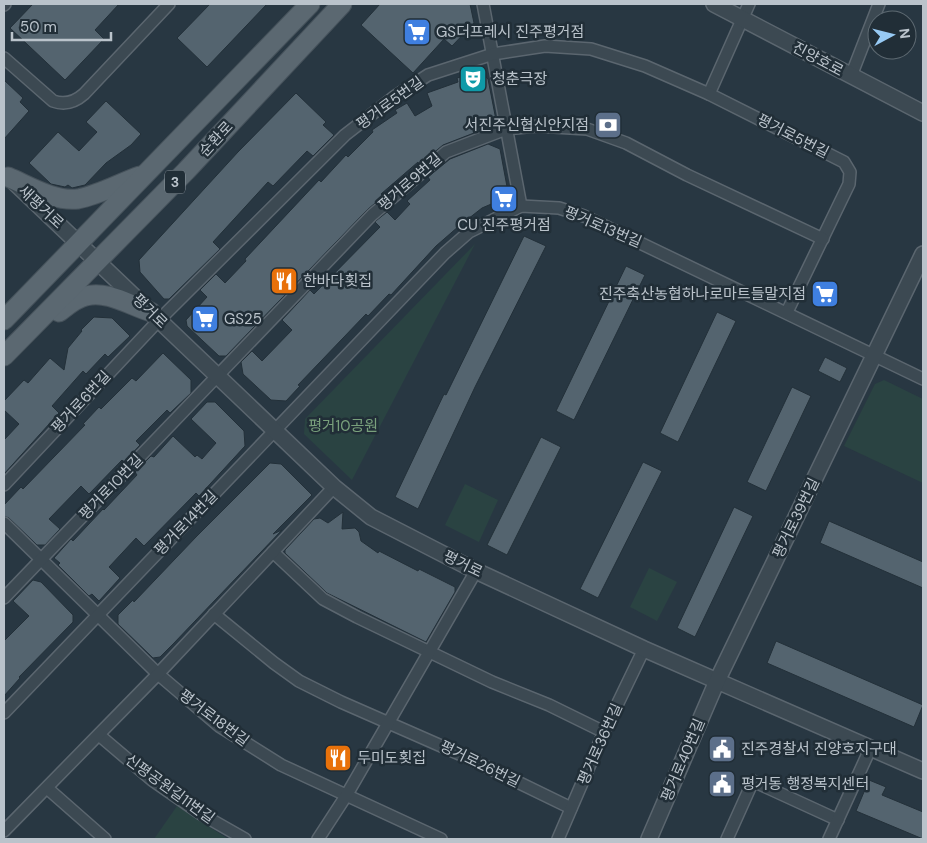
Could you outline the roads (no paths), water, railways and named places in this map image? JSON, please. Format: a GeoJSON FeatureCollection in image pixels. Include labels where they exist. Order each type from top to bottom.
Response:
{"type":"FeatureCollection","features":[{"type":"Feature","properties":{"kind":"main road","name":"순환로"},"geometry":{"type":"LineString","coordinates":[[5,318],[310,4]]}},
{"type":"Feature","properties":{"kind":"main road","name":"순환로"},"geometry":{"type":"LineString","coordinates":[[4,356],[186,171],[342,4]]}},
{"type":"Feature","properties":{"kind":"main road"},"geometry":{"type":"LineString","coordinates":[[6,174],[50,195],[68,199],[88,196],[144,175]]}},
{"type":"Feature","properties":{"kind":"main road"},"geometry":{"type":"LineString","coordinates":[[4,364],[28,331],[79,299],[94,295],[110,297],[155,316]]}},
{"type":"Feature","properties":{"kind":"street"},"geometry":{"type":"LineString","coordinates":[[4,58],[53,101],[60,104],[67,103],[84,94],[169,4]]}},
{"type":"Feature","properties":{"kind":"street"},"geometry":{"type":"LineString","coordinates":[[483,4],[521,206]]}},
{"type":"Feature","properties":{"kind":"street","name":"진양호로"},"geometry":{"type":"LineString","coordinates":[[714,4],[923,113]]}},
{"type":"Feature","properties":{"kind":"street"},"geometry":{"type":"LineString","coordinates":[[709,94],[749,4]]}},
{"type":"Feature","properties":{"kind":"street"},"geometry":{"type":"LineString","coordinates":[[851,76],[879,4]]}},
{"type":"Feature","properties":{"kind":"street","name":"평거로5번길"},"geometry":{"type":"LineString","coordinates":[[155,316],[346,135],[394,98],[428,75],[493,54],[545,46],[591,49],[645,66],[709,94],[839,159],[848,167],[850,172],[849,184],[823,239]]}},
{"type":"Feature","properties":{"kind":"street","name":"평거로9번길"},"geometry":{"type":"LineString","coordinates":[[218,376],[372,215],[418,174],[446,152],[506,129],[537,126],[587,129],[626,143],[687,175],[823,239]]}},
{"type":"Feature","properties":{"kind":"street","name":"새평거로"},"geometry":{"type":"LineString","coordinates":[[6,174],[78,242]]}},
{"type":"Feature","properties":{"kind":"street","name":"평거로13번길"},"geometry":{"type":"LineString","coordinates":[[275,430],[445,253],[468,232],[521,206],[559,208],[584,216],[923,378]]}},
{"type":"Feature","properties":{"kind":"street"},"geometry":{"type":"LineString","coordinates":[[787,312],[823,239]]}},
{"type":"Feature","properties":{"kind":"street","name":"평거로"},"geometry":{"type":"LineString","coordinates":[[78,242],[334,487],[371,517],[476,571],[644,649],[923,770]]}},
{"type":"Feature","properties":{"kind":"street","name":"평거로39번길"},"geometry":{"type":"LineString","coordinates":[[718,682],[876,356],[923,254]]}},
{"type":"Feature","properties":{"kind":"street","name":"평거로6번길"},"geometry":{"type":"LineString","coordinates":[[4,485],[155,316]]}},
{"type":"Feature","properties":{"kind":"street","name":"평거로10번길"},"geometry":{"type":"LineString","coordinates":[[4,598],[218,376]]}},
{"type":"Feature","properties":{"kind":"street","name":"평거로14번길"},"geometry":{"type":"LineString","coordinates":[[4,713],[275,430]]}},
{"type":"Feature","properties":{"kind":"street"},"geometry":{"type":"LineString","coordinates":[[4,832],[158,674],[334,487]]}},
{"type":"Feature","properties":{"kind":"street","name":"평거로18번길"},"geometry":{"type":"LineString","coordinates":[[4,523],[158,674],[219,726],[281,765],[346,796]]}},
{"type":"Feature","properties":{"kind":"street"},"geometry":{"type":"LineString","coordinates":[[273,552],[323,599],[492,682],[550,705],[604,732]]}},
{"type":"Feature","properties":{"kind":"street"},"geometry":{"type":"LineString","coordinates":[[318,839],[346,796],[476,571]]}},
{"type":"Feature","properties":{"kind":"street"},"geometry":{"type":"LineString","coordinates":[[214,614],[299,681],[341,702],[389,722]]}},
{"type":"Feature","properties":{"kind":"street","name":"평거로36번길"},"geometry":{"type":"LineString","coordinates":[[558,839],[604,732],[644,649]]}},
{"type":"Feature","properties":{"kind":"street","name":"평거로40번길"},"geometry":{"type":"LineString","coordinates":[[650,839],[718,682]]}},
{"type":"Feature","properties":{"kind":"street","name":"평거로26번길"},"geometry":{"type":"LineString","coordinates":[[389,722],[571,808]]}},
{"type":"Feature","properties":{"kind":"street","name":"신평공원길11번길"},"geometry":{"type":"LineString","coordinates":[[99,735],[152,780],[201,814],[245,839]]}},
{"type":"Feature","properties":{"kind":"street"},"geometry":{"type":"LineString","coordinates":[[829,839],[871,747]]}},
{"type":"Feature","properties":{"kind":"street"},"geometry":{"type":"LineString","coordinates":[[727,839],[753,781],[838,820]]}},
{"type":"Feature","properties":{"kind":"street"},"geometry":{"type":"LineString","coordinates":[[47,788],[105,839]]}},
{"type":"Feature","properties":{"kind":"street"},"geometry":{"type":"LineString","coordinates":[[346,796],[441,839]]}},
{"type":"Feature","properties":{"kind":"place","name":"GS더프레시 진주평거점"},"geometry":{"type":"Point","coordinates":[417,32]}},
{"type":"Feature","properties":{"kind":"place","name":"청춘극장"},"geometry":{"type":"Point","coordinates":[473,79]}},
{"type":"Feature","properties":{"kind":"place","name":"서진주신협신안지점"},"geometry":{"type":"Point","coordinates":[608,125]}},
{"type":"Feature","properties":{"kind":"place","name":"CU 진주평거점"},"geometry":{"type":"Point","coordinates":[504,199]}},
{"type":"Feature","properties":{"kind":"place","name":"한바다횟집"},"geometry":{"type":"Point","coordinates":[284,281]}},
{"type":"Feature","properties":{"kind":"place","name":"진주축산농협하나로마트들말지점"},"geometry":{"type":"Point","coordinates":[825,294]}},
{"type":"Feature","properties":{"kind":"place","name":"GS25"},"geometry":{"type":"Point","coordinates":[205,319]}},
{"type":"Feature","properties":{"kind":"place","name":"진주경찰서 진양호지구대"},"geometry":{"type":"Point","coordinates":[722,749]}},
{"type":"Feature","properties":{"kind":"place","name":"두미도횟집"},"geometry":{"type":"Point","coordinates":[338,758]}},
{"type":"Feature","properties":{"kind":"place","name":"평거동 행정복지센터"},"geometry":{"type":"Point","coordinates":[722,784]}},
{"type":"Feature","properties":{"kind":"park label","name":"평거10공원"},"geometry":{"type":"Point","coordinates":[343,426]}}]}
